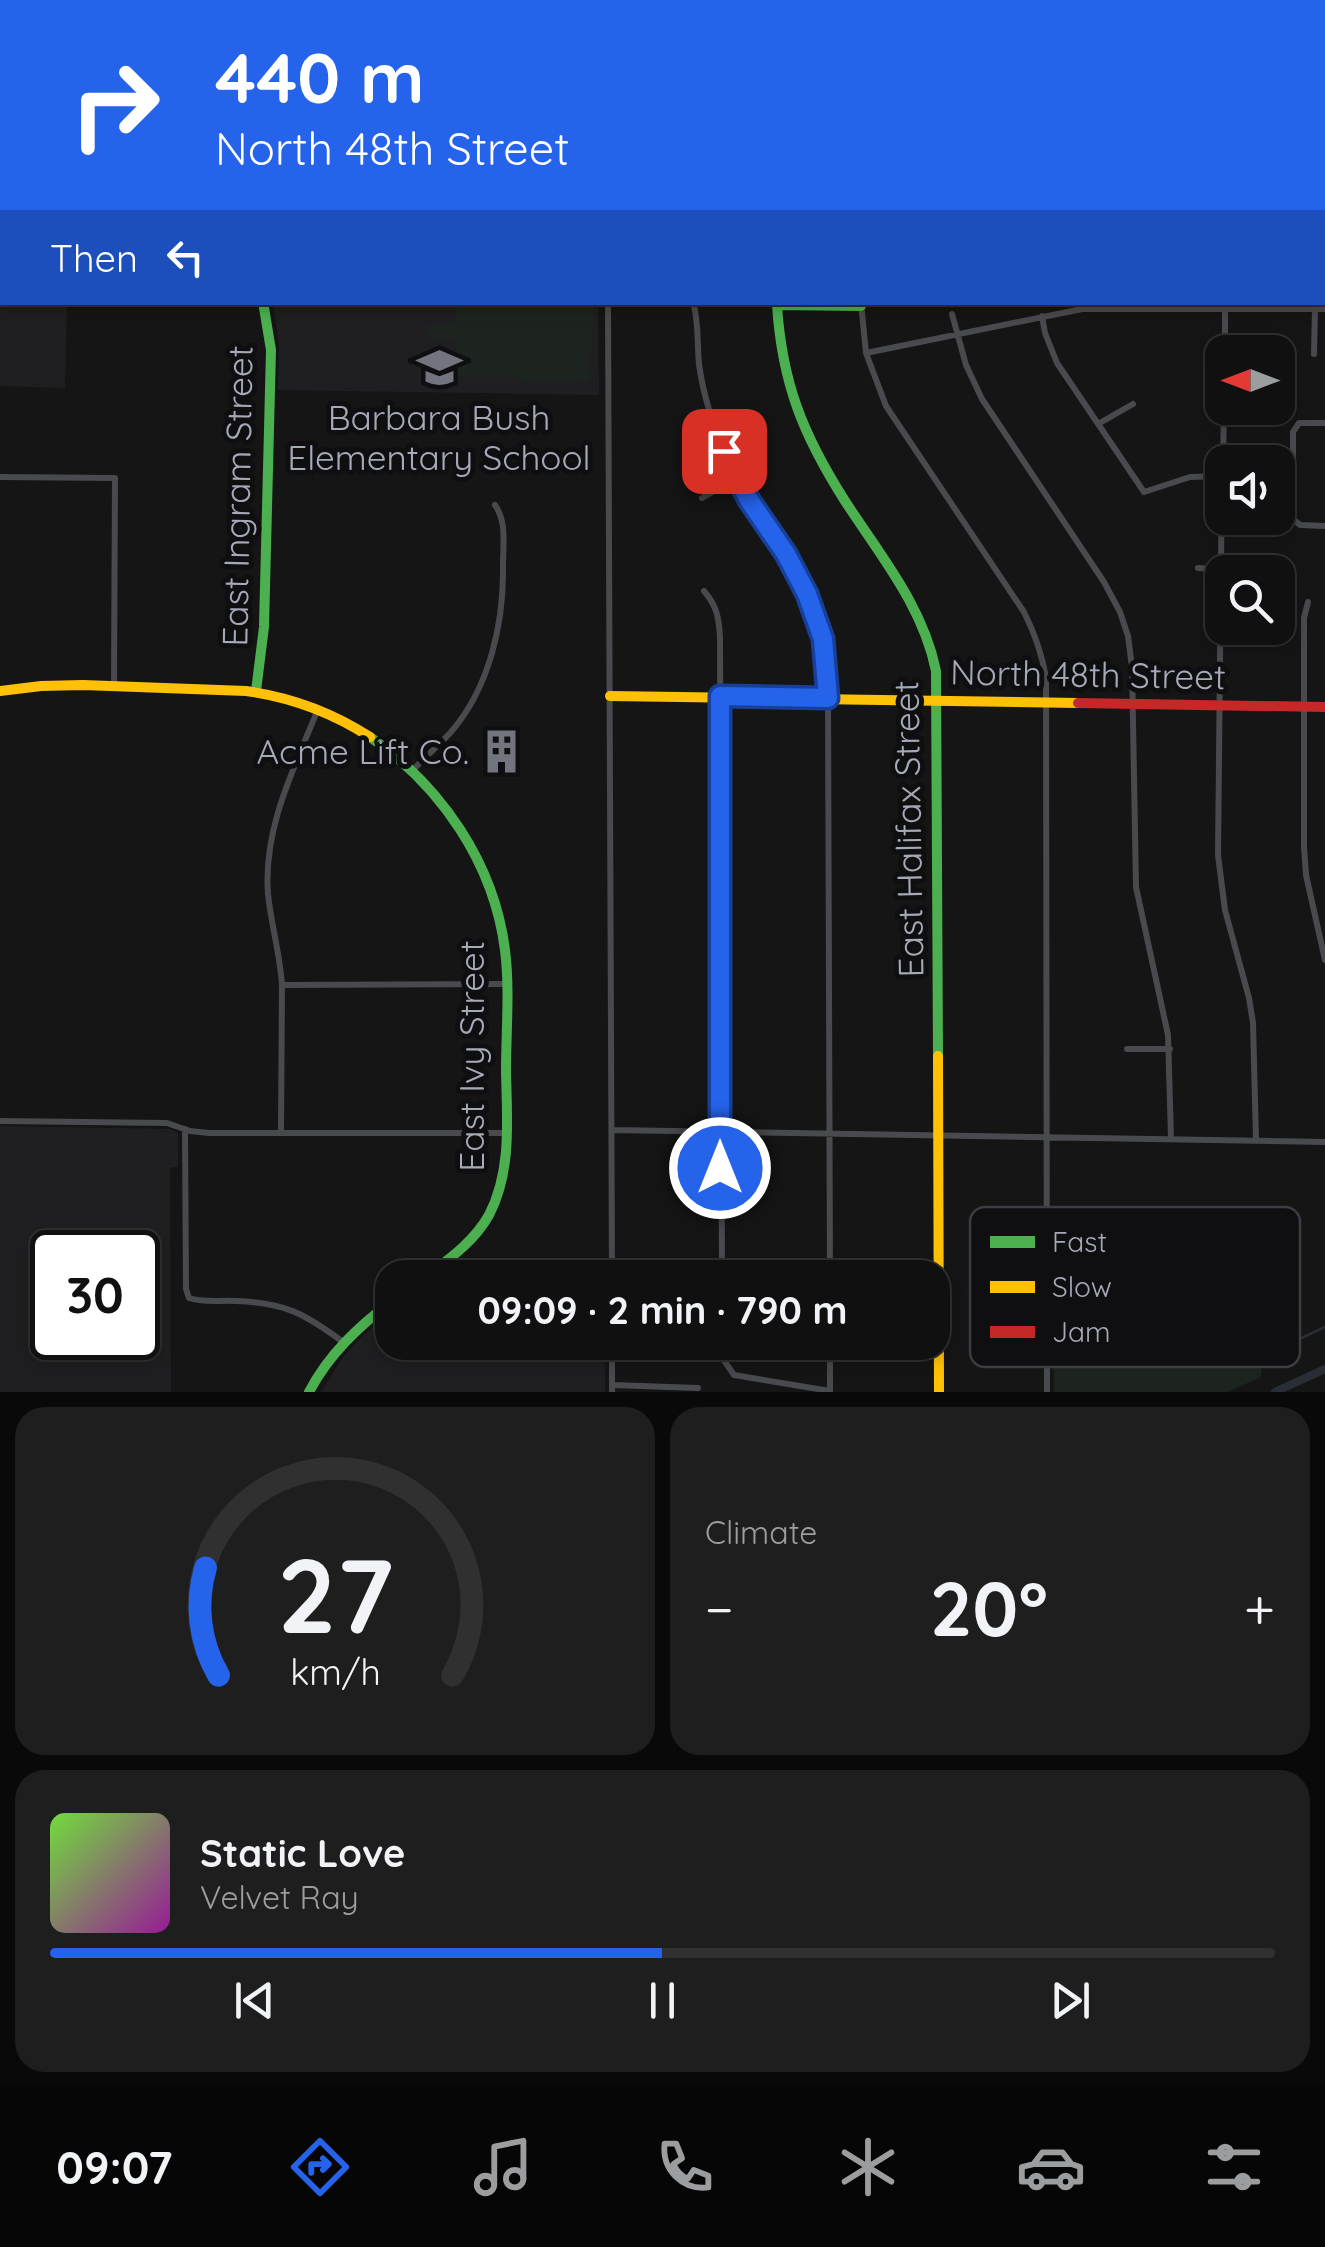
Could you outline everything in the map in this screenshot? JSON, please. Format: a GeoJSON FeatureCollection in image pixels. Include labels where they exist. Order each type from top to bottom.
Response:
{"type":"FeatureCollection","features":[{"type":"Feature","properties":{"kind":"street","name":"East Ingram Street"},"geometry":{"type":"LineString","coordinates":[[256,692],[264,627],[268,498],[271,348],[264,305]]}},
{"type":"Feature","properties":{"kind":"street"},"geometry":{"type":"LineString","coordinates":[[608,305],[612,1260]]}},
{"type":"Feature","properties":{"kind":"street"},"geometry":{"type":"LineString","coordinates":[[694,305],[704,393],[724,451],[749,500],[786,554],[812,604],[823,639],[828,698],[830,1260]]}},
{"type":"Feature","properties":{"kind":"street","name":"East Halifax Street"},"geometry":{"type":"LineString","coordinates":[[777,305],[782,366],[800,423],[920,618],[933,650],[940,1392]]}},
{"type":"Feature","properties":{"kind":"street"},"geometry":{"type":"LineString","coordinates":[[861,305],[866,354],[886,406],[1031,626],[1043,658],[1046,1207]]}},
{"type":"Feature","properties":{"kind":"street"},"geometry":{"type":"LineString","coordinates":[[866,354],[1042,316],[1101,308],[1226,305],[1325,309]]}},
{"type":"Feature","properties":{"kind":"street"},"geometry":{"type":"LineString","coordinates":[[1225,335],[1226,305]]}},
{"type":"Feature","properties":{"kind":"street"},"geometry":{"type":"LineString","coordinates":[[1314,354],[1315,309]]}},
{"type":"Feature","properties":{"kind":"street"},"geometry":{"type":"LineString","coordinates":[[952,314],[966,365],[982,399],[1104,582],[1128,636],[1136,888],[1166,1018],[1171,1138]]}},
{"type":"Feature","properties":{"kind":"street"},"geometry":{"type":"LineString","coordinates":[[1042,316],[1050,349],[1144,492],[1205,473]]}},
{"type":"Feature","properties":{"kind":"street"},"geometry":{"type":"LineString","coordinates":[[1098,424],[1134,404]]}},
{"type":"Feature","properties":{"kind":"street"},"geometry":{"type":"LineString","coordinates":[[1325,424],[1299,423],[1293,432],[1293,519],[1300,526],[1325,526]]}},
{"type":"Feature","properties":{"kind":"street"},"geometry":{"type":"LineString","coordinates":[[0,477],[115,478],[114,687]]}},
{"type":"Feature","properties":{"kind":"street"},"geometry":{"type":"LineString","coordinates":[[702,498],[738,478]]}},
{"type":"Feature","properties":{"kind":"street"},"geometry":{"type":"LineString","coordinates":[[0,691],[54,685],[256,692],[318,709],[344,721],[376,740],[412,770],[466,712],[496,641],[504,587],[503,524],[496,505]]}},
{"type":"Feature","properties":{"kind":"street"},"geometry":{"type":"LineString","coordinates":[[1198,568],[1205,568]]}},
{"type":"Feature","properties":{"kind":"street"},"geometry":{"type":"LineString","coordinates":[[704,591],[718,616],[722,1260]]}},
{"type":"Feature","properties":{"kind":"street"},"geometry":{"type":"LineString","coordinates":[[1308,602],[1304,618],[1306,875],[1325,960]]}},
{"type":"Feature","properties":{"kind":"street"},"geometry":{"type":"LineString","coordinates":[[1219,645],[1218,855],[1225,910],[1253,1023],[1256,1140]]}},
{"type":"Feature","properties":{"kind":"street","name":"North 48th Street"},"geometry":{"type":"LineString","coordinates":[[610,696],[1325,707]]}},
{"type":"Feature","properties":{"kind":"street"},"geometry":{"type":"LineString","coordinates":[[282,1133],[281,962],[268,891],[268,855],[282,800],[318,709]]}},
{"type":"Feature","properties":{"kind":"street","name":"East Ivy Street"},"geometry":{"type":"LineString","coordinates":[[412,770],[465,833],[486,876],[504,943],[506,1133],[502,1182],[487,1219],[447,1260]]}},
{"type":"Feature","properties":{"kind":"street"},"geometry":{"type":"LineString","coordinates":[[282,985],[506,984]]}},
{"type":"Feature","properties":{"kind":"street"},"geometry":{"type":"LineString","coordinates":[[1127,1049],[1170,1048]]}},
{"type":"Feature","properties":{"kind":"street"},"geometry":{"type":"LineString","coordinates":[[0,1120],[167,1123],[209,1133],[506,1133]]}},
{"type":"Feature","properties":{"kind":"street"},"geometry":{"type":"LineString","coordinates":[[185,1129],[189,1298],[268,1304],[294,1311],[312,1318],[343,1342]]}},
{"type":"Feature","properties":{"kind":"street"},"geometry":{"type":"LineString","coordinates":[[612,1130],[1325,1142]]}},
{"type":"Feature","properties":{"kind":"street"},"geometry":{"type":"LineString","coordinates":[[309,1392],[343,1342],[375,1314]]}},
{"type":"Feature","properties":{"kind":"street"},"geometry":{"type":"LineString","coordinates":[[612,1360],[612,1389],[698,1388]]}},
{"type":"Feature","properties":{"kind":"street"},"geometry":{"type":"LineString","coordinates":[[724,1360],[734,1375],[742,1378],[830,1391],[830,1360]]}},
{"type":"Feature","properties":{"kind":"street"},"geometry":{"type":"LineString","coordinates":[[1047,1367],[1047,1392]]}},
{"type":"Feature","properties":{"kind":"shaded area"},"geometry":{"type":"Polygon","coordinates":[[[0,305],[67,305],[65,388],[0,386],[0,305]]]}},
{"type":"Feature","properties":{"kind":"shaded area","name":"Barbara Bush Elementary School"},"geometry":{"type":"Polygon","coordinates":[[[273,305],[598,305],[599,395],[278,390],[279,345],[273,305]]]}},
{"type":"Feature","properties":{"kind":"shaded area"},"geometry":{"type":"Polygon","coordinates":[[[456,305],[594,305],[589,380],[522,382],[517,377],[455,377],[456,339],[428,338],[429,324],[456,324],[456,305]]]}},
{"type":"Feature","properties":{"kind":"shaded area"},"geometry":{"type":"Polygon","coordinates":[[[0,1126],[170,1129],[178,1133],[178,1167],[170,1167],[171,1392],[0,1392],[0,1126]]]}},
{"type":"Feature","properties":{"kind":"shaded area"},"geometry":{"type":"Polygon","coordinates":[[[375,1325],[375,1360],[605,1360],[605,1392],[321,1392],[360,1338],[375,1325]]]}},
{"type":"Feature","properties":{"kind":"shaded area"},"geometry":{"type":"Polygon","coordinates":[[[1054,1367],[1261,1367],[1261,1377],[1228,1392],[1054,1392],[1054,1367]]]}},
{"type":"Feature","properties":{"kind":"waterway"},"geometry":{"type":"LineString","coordinates":[[1300,1339],[1325,1327]]}},
{"type":"Feature","properties":{"kind":"waterway"},"geometry":{"type":"LineString","coordinates":[[1275,1392],[1325,1369]]}},
{"type":"Feature","properties":{"kind":"traffic: fast"},"geometry":{"type":"LineString","coordinates":[[256,691],[264,627],[271,350],[264,305]]}},
{"type":"Feature","properties":{"kind":"traffic: fast"},"geometry":{"type":"LineString","coordinates":[[861,306],[777,305],[784,359],[806,431],[830,477],[911,603],[936,671],[938,1056]]}},
{"type":"Feature","properties":{"kind":"traffic: fast"},"geometry":{"type":"LineString","coordinates":[[370,737],[419,779],[460,829],[489,887],[505,950],[507,1126],[502,1181],[489,1215],[476,1234],[447,1260]]}},
{"type":"Feature","properties":{"kind":"traffic: fast"},"geometry":{"type":"LineString","coordinates":[[309,1392],[345,1342],[375,1315]]}},
{"type":"Feature","properties":{"kind":"traffic: slow"},"geometry":{"type":"LineString","coordinates":[[0,691],[83,685],[246,691],[311,707],[370,737]]}},
{"type":"Feature","properties":{"kind":"traffic: slow"},"geometry":{"type":"LineString","coordinates":[[610,696],[1078,703]]}},
{"type":"Feature","properties":{"kind":"traffic: slow"},"geometry":{"type":"LineString","coordinates":[[938,1056],[939,1392]]}},
{"type":"Feature","properties":{"kind":"traffic: jam"},"geometry":{"type":"LineString","coordinates":[[1078,703],[1325,707]]}},
{"type":"Feature","properties":{"kind":"place","name":"Barbara Bush Elementary School"},"geometry":{"type":"Point","coordinates":[439,368]}},
{"type":"Feature","properties":{"kind":"place","name":"Acme Lift Co."},"geometry":{"type":"Point","coordinates":[502,752]}},
{"type":"Feature","properties":{"kind":"route"},"geometry":{"type":"LineString","coordinates":[[720,1168],[720,696],[828,698],[827,664],[816,614],[786,554],[749,500],[724,451]]}}]}
